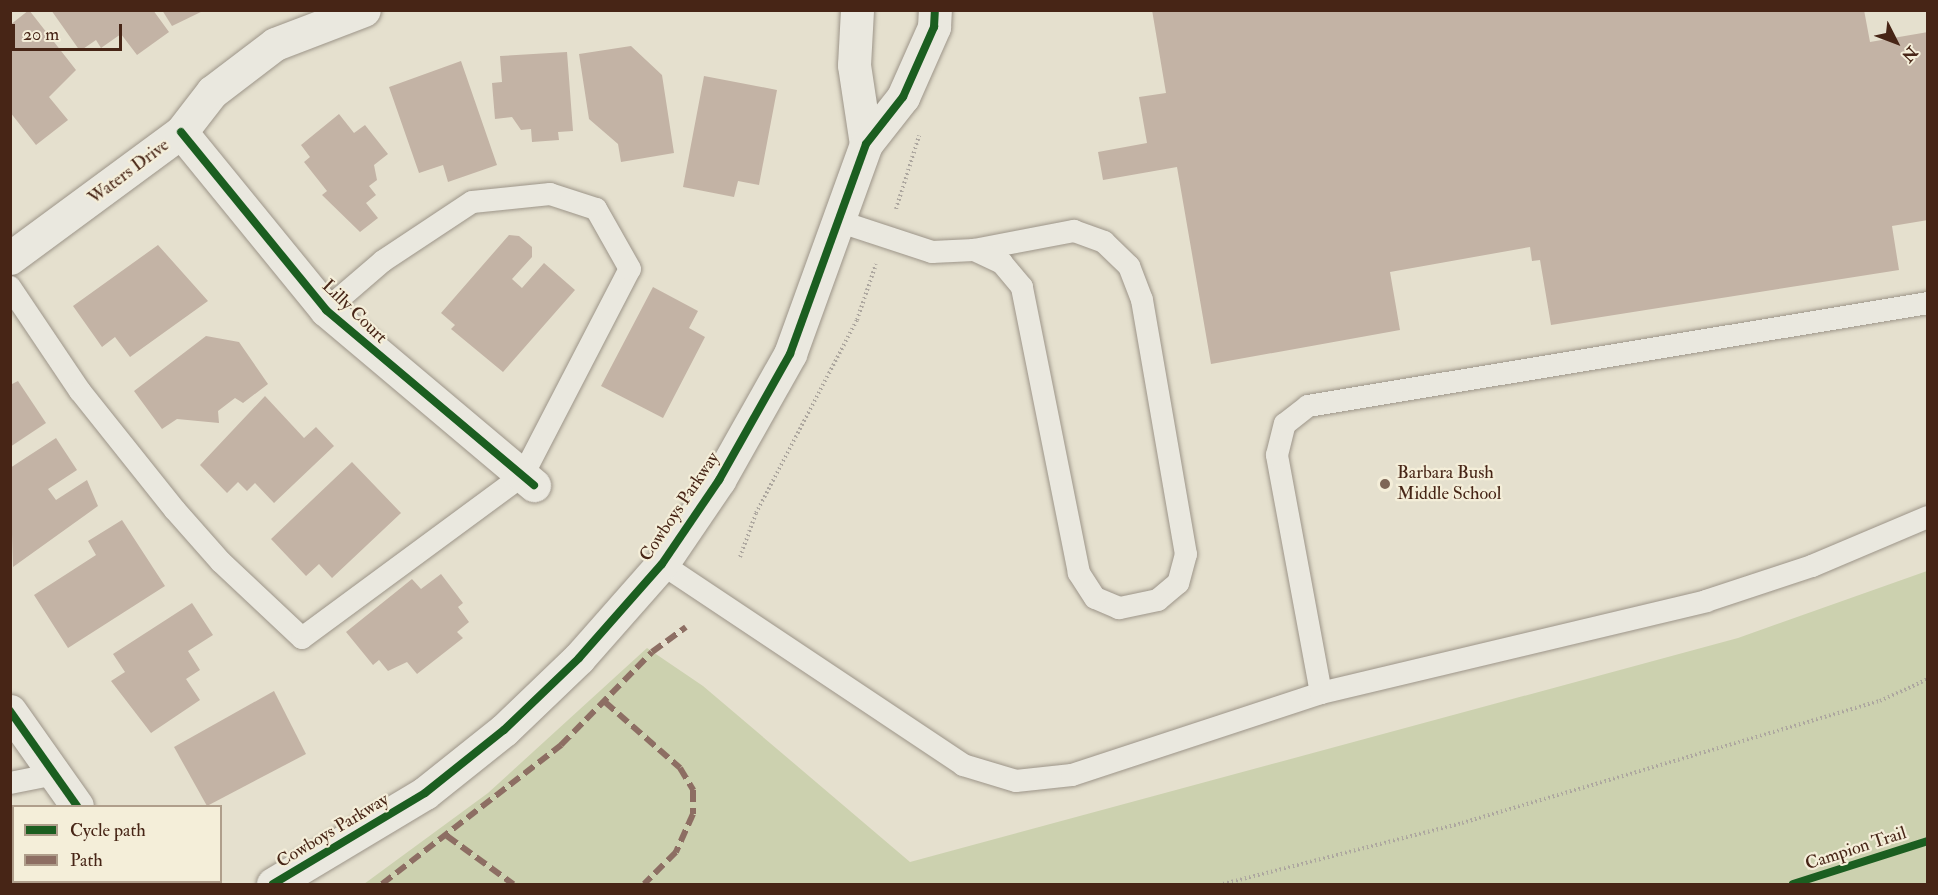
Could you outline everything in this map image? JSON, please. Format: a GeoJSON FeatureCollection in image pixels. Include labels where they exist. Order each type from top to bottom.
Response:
{"type":"FeatureCollection","features":[{"type":"Feature","properties":{"kind":"street","name":"Waters Drive"},"geometry":{"type":"LineString","coordinates":[[10,258],[181,132],[212,92],[275,44],[364,10]]}},
{"type":"Feature","properties":{"kind":"street","name":"Cowboys Parkway"},"geometry":{"type":"LineString","coordinates":[[857,10],[854,65],[866,144]]}},
{"type":"Feature","properties":{"kind":"street","name":"Cowboys Parkway"},"geometry":{"type":"LineString","coordinates":[[273,885],[425,793],[504,730],[579,658],[662,564],[719,480],[790,354],[841,222],[866,144],[903,97],[934,27],[935,10]]}},
{"type":"Feature","properties":{"kind":"street","name":"Lilly Court"},"geometry":{"type":"LineString","coordinates":[[181,132],[326,310],[529,480]]}},
{"type":"Feature","properties":{"kind":"street"},"geometry":{"type":"LineString","coordinates":[[10,711],[76,805]]}},
{"type":"Feature","properties":{"kind":"lane"},"geometry":{"type":"LineString","coordinates":[[10,287],[80,391],[175,510],[221,562],[302,638],[529,480],[630,269],[596,209],[550,194],[472,202],[383,261],[326,310]]}},
{"type":"Feature","properties":{"kind":"lane"},"geometry":{"type":"LineString","coordinates":[[841,222],[932,252],[974,250],[1074,231],[1104,242],[1130,266],[1142,300],[1186,554],[1178,583],[1158,600],[1119,608],[1095,598],[1079,573],[1022,287],[1002,263],[974,250]]}},
{"type":"Feature","properties":{"kind":"lane"},"geometry":{"type":"LineString","coordinates":[[1320,693],[1277,455],[1285,424],[1308,406],[1928,303]]}},
{"type":"Feature","properties":{"kind":"lane"},"geometry":{"type":"LineString","coordinates":[[662,564],[954,759],[1016,781],[1072,775],[1320,693],[1706,601],[1812,566],[1928,517]]}},
{"type":"Feature","properties":{"kind":"lane"},"geometry":{"type":"LineString","coordinates":[[10,783],[55,774]]}},
{"type":"Feature","properties":{"kind":"path"},"geometry":{"type":"LineString","coordinates":[[740,557],[756,513],[857,320],[921,130]]}},
{"type":"Feature","properties":{"kind":"path"},"geometry":{"type":"LineString","coordinates":[[1223,885],[1519,807],[1880,701],[1928,680]]}},
{"type":"Feature","properties":{"kind":"green space"},"geometry":{"type":"Polygon","coordinates":[[[1927,571],[1927,884],[364,884],[488,793],[647,648],[703,686],[910,862],[1738,638],[1927,571]]]}},
{"type":"Feature","properties":{"kind":"building"},"geometry":{"type":"Polygon","coordinates":[[[29,10],[76,70],[49,97],[68,120],[36,145],[10,112],[10,25],[29,10]]]}},
{"type":"Feature","properties":{"kind":"building"},"geometry":{"type":"Polygon","coordinates":[[[51,10],[153,10],[169,32],[137,55],[121,34],[101,48],[96,40],[80,51],[51,10]]]}},
{"type":"Feature","properties":{"kind":"building"},"geometry":{"type":"Polygon","coordinates":[[[162,10],[205,10],[172,26],[162,10]]]}},
{"type":"Feature","properties":{"kind":"building"},"geometry":{"type":"Polygon","coordinates":[[[1152,10],[1864,10],[1870,42],[1928,32],[1928,220],[1892,226],[1899,270],[1551,325],[1540,260],[1532,261],[1530,247],[1390,272],[1400,330],[1211,364],[1177,167],[1103,180],[1098,152],[1147,143],[1139,97],[1166,93],[1152,10]]]}},
{"type":"Feature","properties":{"kind":"building"},"geometry":{"type":"Polygon","coordinates":[[[631,46],[662,75],[674,153],[621,162],[618,144],[589,119],[579,54],[631,46]]]}},
{"type":"Feature","properties":{"kind":"building"},"geometry":{"type":"Polygon","coordinates":[[[567,52],[573,131],[558,132],[559,140],[532,142],[531,129],[521,130],[512,117],[495,119],[492,83],[502,82],[500,56],[567,52]]]}},
{"type":"Feature","properties":{"kind":"building"},"geometry":{"type":"Polygon","coordinates":[[[461,61],[497,165],[448,182],[443,165],[419,173],[389,87],[461,61]]]}},
{"type":"Feature","properties":{"kind":"building"},"geometry":{"type":"Polygon","coordinates":[[[704,76],[777,90],[759,185],[738,181],[734,197],[683,187],[704,76]]]}},
{"type":"Feature","properties":{"kind":"building"},"geometry":{"type":"Polygon","coordinates":[[[339,114],[354,133],[365,125],[388,154],[374,165],[377,180],[369,186],[376,195],[366,203],[378,218],[360,232],[322,195],[327,191],[304,162],[310,157],[301,145],[339,114]]]}},
{"type":"Feature","properties":{"kind":"building"},"geometry":{"type":"Polygon","coordinates":[[[509,235],[519,236],[532,247],[532,257],[512,279],[522,288],[544,263],[575,290],[503,372],[451,329],[455,325],[441,313],[509,235]]]}},
{"type":"Feature","properties":{"kind":"building"},"geometry":{"type":"Polygon","coordinates":[[[158,245],[208,301],[130,357],[115,337],[102,347],[73,306],[158,245]]]}},
{"type":"Feature","properties":{"kind":"building"},"geometry":{"type":"Polygon","coordinates":[[[653,287],[698,311],[689,328],[705,337],[663,418],[601,386],[653,287]]]}},
{"type":"Feature","properties":{"kind":"building"},"geometry":{"type":"Polygon","coordinates":[[[206,336],[239,342],[268,384],[243,403],[235,398],[218,411],[219,423],[177,419],[162,429],[134,391],[206,336]]]}},
{"type":"Feature","properties":{"kind":"building"},"geometry":{"type":"Polygon","coordinates":[[[18,381],[46,423],[10,447],[10,385],[18,381]]]}},
{"type":"Feature","properties":{"kind":"building"},"geometry":{"type":"Polygon","coordinates":[[[265,396],[304,438],[316,427],[334,446],[274,503],[255,483],[247,491],[238,482],[227,493],[200,465],[265,396]]]}},
{"type":"Feature","properties":{"kind":"building"},"geometry":{"type":"Polygon","coordinates":[[[56,438],[77,470],[48,489],[56,500],[87,480],[98,506],[13,567],[10,468],[56,438]]]}},
{"type":"Feature","properties":{"kind":"building"},"geometry":{"type":"Polygon","coordinates":[[[352,462],[401,513],[332,578],[319,564],[306,576],[271,539],[352,462]]]}},
{"type":"Feature","properties":{"kind":"building"},"geometry":{"type":"Polygon","coordinates":[[[122,520],[165,586],[68,648],[34,595],[96,555],[88,541],[122,520]]]}},
{"type":"Feature","properties":{"kind":"building"},"geometry":{"type":"Polygon","coordinates":[[[441,574],[463,603],[458,607],[469,622],[457,632],[463,638],[417,674],[407,662],[388,671],[379,660],[373,665],[346,632],[412,579],[421,589],[441,574]]]}},
{"type":"Feature","properties":{"kind":"building"},"geometry":{"type":"Polygon","coordinates":[[[192,603],[213,635],[188,651],[200,670],[186,679],[200,700],[151,733],[111,681],[125,672],[113,654],[192,603]]]}},
{"type":"Feature","properties":{"kind":"building"},"geometry":{"type":"Polygon","coordinates":[[[274,691],[306,754],[206,805],[174,747],[274,691]]]}},
{"type":"Feature","properties":{"kind":"marked path"},"geometry":{"type":"LineString","coordinates":[[382,884],[561,745],[652,652],[686,627]]}},
{"type":"Feature","properties":{"kind":"marked path"},"geometry":{"type":"LineString","coordinates":[[605,702],[680,768],[693,790],[693,814],[676,852],[644,884]]}},
{"type":"Feature","properties":{"kind":"marked path"},"geometry":{"type":"LineString","coordinates":[[447,836],[513,884]]}},
{"type":"Feature","properties":{"kind":"cycle path"},"geometry":{"type":"LineString","coordinates":[[273,884],[425,793],[504,730],[579,658],[662,564],[719,480],[790,354],[866,144],[903,97],[934,27],[935,10]]}},
{"type":"Feature","properties":{"kind":"cycle path"},"geometry":{"type":"LineString","coordinates":[[181,132],[326,310],[534,485]]}},
{"type":"Feature","properties":{"kind":"cycle path"},"geometry":{"type":"LineString","coordinates":[[10,711],[76,805]]}},
{"type":"Feature","properties":{"kind":"cycle path","name":"Campion Trail"},"geometry":{"type":"LineString","coordinates":[[1793,884],[1928,841]]}},
{"type":"Feature","properties":{"kind":"place","name":"Barbara Bush Middle School"},"geometry":{"type":"Point","coordinates":[1385,484]}}]}
